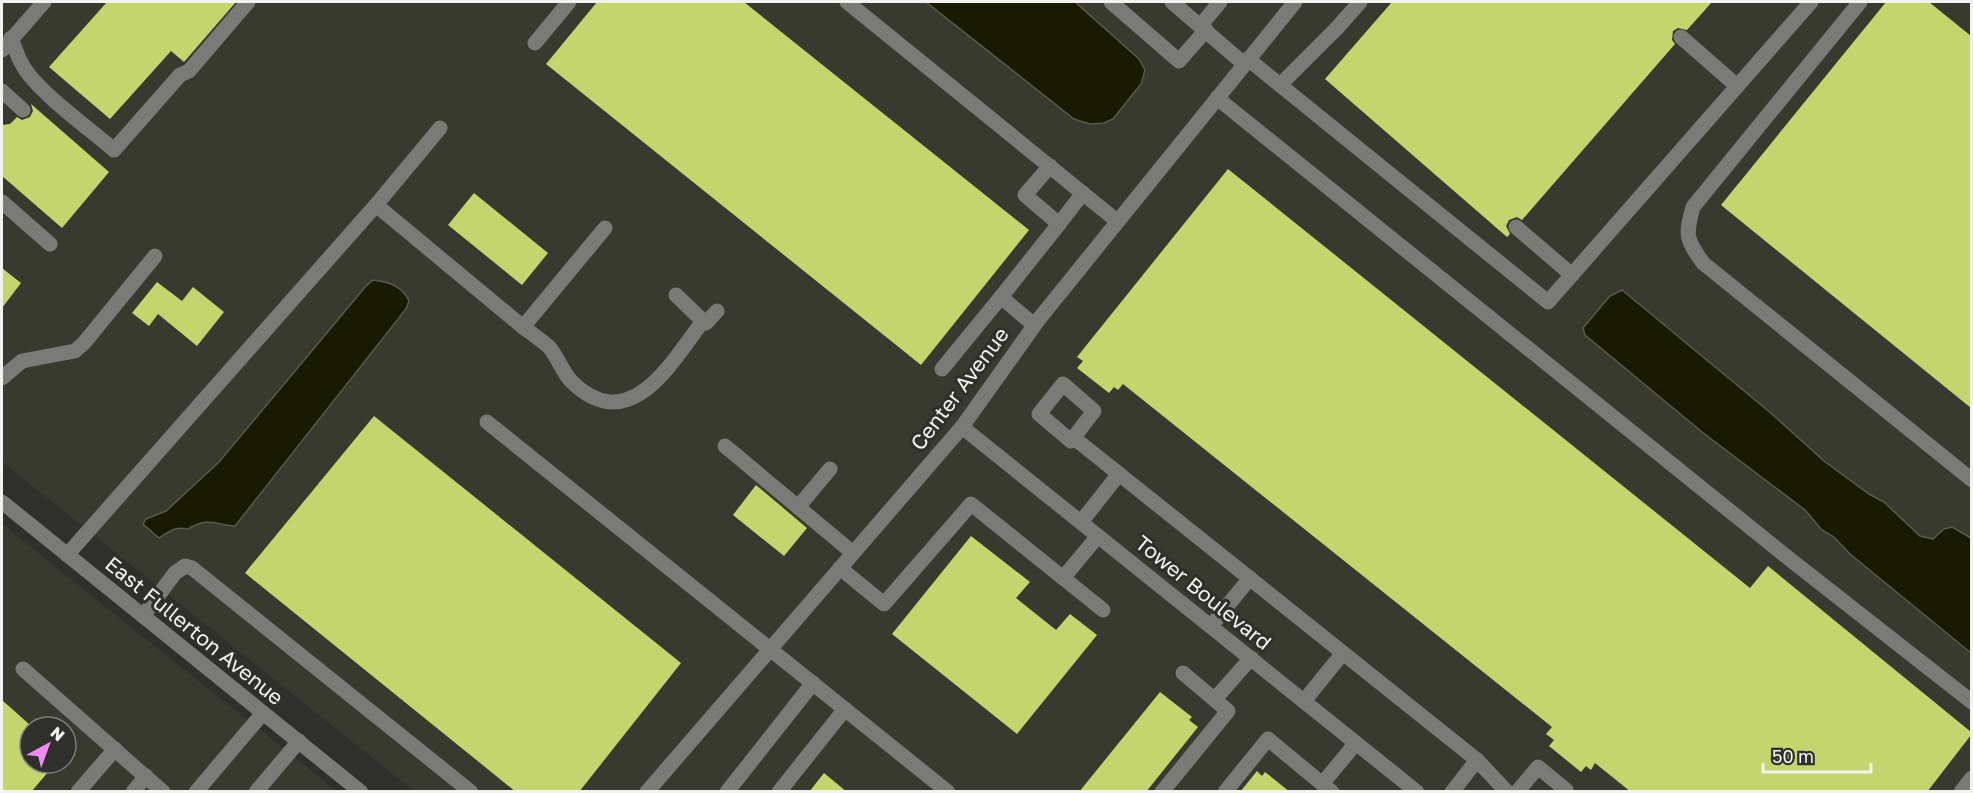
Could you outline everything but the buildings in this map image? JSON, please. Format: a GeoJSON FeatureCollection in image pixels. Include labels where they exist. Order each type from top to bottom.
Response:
{"type":"FeatureCollection","features":[{"type":"Feature","properties":{"kind":"street"},"geometry":{"type":"LineString","coordinates":[[44,2],[6,44],[29,75],[44,90],[114,150],[180,75],[189,71],[248,2]]}},
{"type":"Feature","properties":{"kind":"street"},"geometry":{"type":"LineString","coordinates":[[535,43],[569,2]]}},
{"type":"Feature","properties":{"kind":"street"},"geometry":{"type":"LineString","coordinates":[[848,2],[1117,221]]}},
{"type":"Feature","properties":{"kind":"street"},"geometry":{"type":"LineString","coordinates":[[1111,2],[1179,61],[1220,2]]}},
{"type":"Feature","properties":{"kind":"street"},"geometry":{"type":"LineString","coordinates":[[1172,2],[1280,85],[1548,302],[1811,2]]}},
{"type":"Feature","properties":{"kind":"street","name":"Center Avenue"},"geometry":{"type":"LineString","coordinates":[[647,792],[962,427],[1034,325],[1295,2]]}},
{"type":"Feature","properties":{"kind":"street"},"geometry":{"type":"LineString","coordinates":[[1280,85],[1360,2]]}},
{"type":"Feature","properties":{"kind":"street"},"geometry":{"type":"LineString","coordinates":[[1860,2],[1693,207],[1689,223],[1689,243],[1703,263],[1971,480]]}},
{"type":"Feature","properties":{"kind":"street"},"geometry":{"type":"LineString","coordinates":[[1681,37],[1737,86]]}},
{"type":"Feature","properties":{"kind":"street"},"geometry":{"type":"LineString","coordinates":[[2,91],[23,110]]}},
{"type":"Feature","properties":{"kind":"street"},"geometry":{"type":"LineString","coordinates":[[1217,98],[1782,553],[1971,702]]}},
{"type":"Feature","properties":{"kind":"street"},"geometry":{"type":"LineString","coordinates":[[67,555],[376,205],[440,128]]}},
{"type":"Feature","properties":{"kind":"street"},"geometry":{"type":"LineString","coordinates":[[1050,166],[1025,195],[1059,224]]}},
{"type":"Feature","properties":{"kind":"street"},"geometry":{"type":"LineString","coordinates":[[942,369],[1083,193]]}},
{"type":"Feature","properties":{"kind":"street"},"geometry":{"type":"LineString","coordinates":[[2,202],[50,244]]}},
{"type":"Feature","properties":{"kind":"street"},"geometry":{"type":"LineString","coordinates":[[376,205],[550,348],[573,383],[604,402],[618,403],[644,392],[668,366],[703,321]]}},
{"type":"Feature","properties":{"kind":"street"},"geometry":{"type":"LineString","coordinates":[[1516,226],[1572,275]]}},
{"type":"Feature","properties":{"kind":"street"},"geometry":{"type":"LineString","coordinates":[[523,327],[605,228]]}},
{"type":"Feature","properties":{"kind":"street"},"geometry":{"type":"LineString","coordinates":[[2,378],[22,361],[75,351],[155,256]]}},
{"type":"Feature","properties":{"kind":"street"},"geometry":{"type":"LineString","coordinates":[[676,295],[706,323],[717,311]]}},
{"type":"Feature","properties":{"kind":"street"},"geometry":{"type":"LineString","coordinates":[[1001,297],[1034,325]]}},
{"type":"Feature","properties":{"kind":"street"},"geometry":{"type":"LineString","coordinates":[[487,422],[948,792]]}},
{"type":"Feature","properties":{"kind":"street","name":"Tower Boulevard"},"geometry":{"type":"LineString","coordinates":[[962,427],[1417,792]]}},
{"type":"Feature","properties":{"kind":"street"},"geometry":{"type":"LineString","coordinates":[[1074,438],[1477,760],[1507,792]]}},
{"type":"Feature","properties":{"kind":"street"},"geometry":{"type":"LineString","coordinates":[[725,446],[853,553]]}},
{"type":"Feature","properties":{"kind":"street"},"geometry":{"type":"LineString","coordinates":[[798,507],[830,469]]}},
{"type":"Feature","properties":{"kind":"street"},"geometry":{"type":"LineString","coordinates":[[1081,522],[1119,474]]}},
{"type":"Feature","properties":{"kind":"street","name":"East Fullerton Avenue"},"geometry":{"type":"LineString","coordinates":[[2,504],[361,792]]}},
{"type":"Feature","properties":{"kind":"street"},"geometry":{"type":"LineString","coordinates":[[840,568],[884,604],[971,504],[1103,610]]}},
{"type":"Feature","properties":{"kind":"street"},"geometry":{"type":"LineString","coordinates":[[1063,578],[1098,536]]}},
{"type":"Feature","properties":{"kind":"street"},"geometry":{"type":"LineString","coordinates":[[143,616],[175,573],[185,566],[192,568],[471,792]]}},
{"type":"Feature","properties":{"kind":"street"},"geometry":{"type":"LineString","coordinates":[[1211,627],[1250,578]]}},
{"type":"Feature","properties":{"kind":"street"},"geometry":{"type":"LineString","coordinates":[[1304,701],[1343,653]]}},
{"type":"Feature","properties":{"kind":"street"},"geometry":{"type":"LineString","coordinates":[[1215,699],[1251,658]]}},
{"type":"Feature","properties":{"kind":"street"},"geometry":{"type":"LineString","coordinates":[[23,669],[163,792]]}},
{"type":"Feature","properties":{"kind":"street"},"geometry":{"type":"LineString","coordinates":[[1162,792],[1228,711],[1183,673]]}},
{"type":"Feature","properties":{"kind":"street"},"geometry":{"type":"LineString","coordinates":[[727,792],[813,683]]}},
{"type":"Feature","properties":{"kind":"street"},"geometry":{"type":"LineString","coordinates":[[779,792],[844,709]]}},
{"type":"Feature","properties":{"kind":"street"},"geometry":{"type":"LineString","coordinates":[[196,792],[263,713]]}},
{"type":"Feature","properties":{"kind":"street"},"geometry":{"type":"LineString","coordinates":[[1225,792],[1268,739],[1327,788],[1356,743]]}},
{"type":"Feature","properties":{"kind":"street"},"geometry":{"type":"LineString","coordinates":[[262,789],[298,741]]}},
{"type":"Feature","properties":{"kind":"street"},"geometry":{"type":"LineString","coordinates":[[78,792],[115,749]]}},
{"type":"Feature","properties":{"kind":"street"},"geometry":{"type":"LineString","coordinates":[[1452,792],[1477,760]]}},
{"type":"Feature","properties":{"kind":"street"},"geometry":{"type":"LineString","coordinates":[[1517,792],[1538,767],[1566,790],[1565,792]]}},
{"type":"Feature","properties":{"kind":"street"},"geometry":{"type":"LineString","coordinates":[[133,792],[146,776]]}},
{"type":"Feature","properties":{"kind":"street"},"geometry":{"type":"LineString","coordinates":[[1961,792],[1971,778]]}},
{"type":"Feature","properties":{"kind":"shaded area"},"geometry":{"type":"Polygon","coordinates":[[[2,2],[1971,2],[1971,791],[414,791],[2,462],[2,2]]]}},
{"type":"Feature","properties":{"kind":"shaded area"},"geometry":{"type":"Polygon","coordinates":[[[926,2],[1075,2],[1139,59],[1145,70],[1141,84],[1113,119],[1104,123],[1090,124],[1074,119],[926,2]]]}},
{"type":"Feature","properties":{"kind":"shaded area"},"geometry":{"type":"Polygon","coordinates":[[[373,280],[399,288],[409,301],[406,309],[235,526],[206,522],[188,529],[173,530],[159,538],[143,524],[146,519],[166,511],[219,462],[373,280]]]}},
{"type":"Feature","properties":{"kind":"shaded area"},"geometry":{"type":"Polygon","coordinates":[[[1622,290],[1772,414],[1824,461],[1869,494],[1884,502],[1920,536],[1933,539],[1944,529],[1952,527],[1971,538],[1971,653],[1850,554],[1834,537],[1822,530],[1805,510],[1702,432],[1585,335],[1583,328],[1610,296],[1622,290]]]}},
{"type":"Feature","properties":{"kind":"shaded area"},"geometry":{"type":"Polygon","coordinates":[[[2,523],[59,570],[337,791],[2,791],[2,523]]]}}]}
